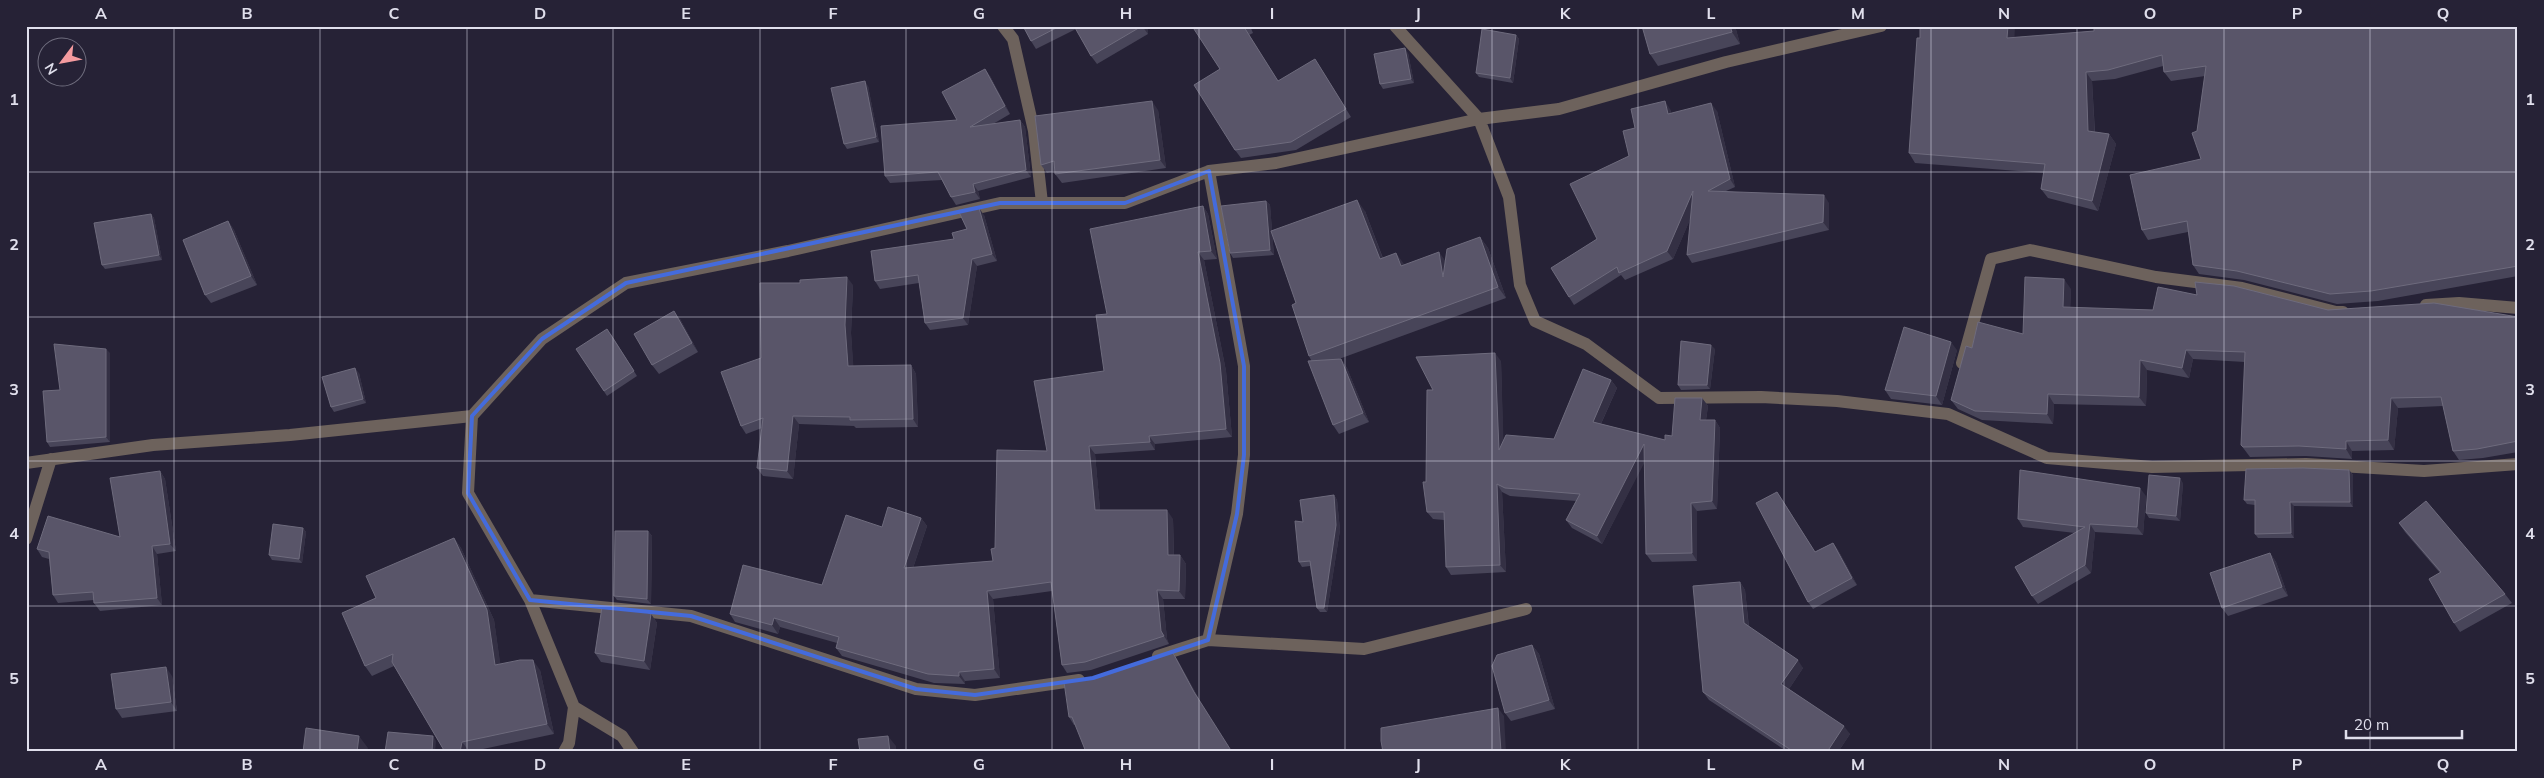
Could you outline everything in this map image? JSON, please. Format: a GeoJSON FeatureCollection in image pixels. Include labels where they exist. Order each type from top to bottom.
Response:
{"type":"FeatureCollection","features":[{"type":"Feature","properties":{"kind":"street"},"geometry":{"type":"LineString","coordinates":[[1003,26],[1013,39],[1034,131],[1042,202]]}},
{"type":"Feature","properties":{"kind":"street"},"geometry":{"type":"LineString","coordinates":[[1395,26],[1479,119],[1509,197],[1520,285],[1535,321],[1586,344],[1660,398],[1760,397],[1949,409],[2047,458],[2152,467],[2306,464],[2424,471],[2518,464]]}},
{"type":"Feature","properties":{"kind":"street"},"geometry":{"type":"LineString","coordinates":[[564,752],[569,743],[574,707],[530,600],[468,493],[472,416],[542,339],[626,283],[788,251],[1000,203],[1125,203],[1209,171],[1276,163],[1479,119],[1559,110],[1726,62],[1881,26]]}},
{"type":"Feature","properties":{"kind":"street"},"geometry":{"type":"LineString","coordinates":[[2295,26],[2312,30],[2326,26]]}},
{"type":"Feature","properties":{"kind":"street"},"geometry":{"type":"LineString","coordinates":[[1208,640],[1237,514],[1244,455],[1244,366],[1209,171]]}},
{"type":"Feature","properties":{"kind":"street"},"geometry":{"type":"LineString","coordinates":[[1958,377],[1991,259],[2030,250],[2156,277],[2242,288],[2336,312],[2355,311]]}},
{"type":"Feature","properties":{"kind":"street"},"geometry":{"type":"LineString","coordinates":[[2412,306],[2460,303],[2518,308]]}},
{"type":"Feature","properties":{"kind":"street"},"geometry":{"type":"LineString","coordinates":[[26,463],[153,445],[290,435],[472,416]]}},
{"type":"Feature","properties":{"kind":"street"},"geometry":{"type":"LineString","coordinates":[[26,540],[51,458]]}},
{"type":"Feature","properties":{"kind":"street"},"geometry":{"type":"LineString","coordinates":[[530,600],[691,616],[916,689],[975,695],[1093,678]]}},
{"type":"Feature","properties":{"kind":"street"},"geometry":{"type":"LineString","coordinates":[[1146,660],[1208,640],[1364,649],[1526,609]]}},
{"type":"Feature","properties":{"kind":"street"},"geometry":{"type":"LineString","coordinates":[[574,707],[622,736],[633,752]]}},
{"type":"Feature","properties":{"kind":"highlighted area"},"geometry":{"type":"Polygon","coordinates":[[[1209,171],[1244,366],[1244,455],[1237,514],[1208,640],[1093,678],[975,695],[916,689],[691,616],[530,600],[468,493],[472,416],[542,339],[626,283],[1000,203],[1125,203],[1209,171]]]}},
{"type":"Feature","properties":{"kind":"building"},"geometry":{"type":"Polygon","coordinates":[[[1023,26],[1060,26],[1031,41],[1023,26]]]}},
{"type":"Feature","properties":{"kind":"building"},"geometry":{"type":"Polygon","coordinates":[[[1074,26],[1142,26],[1091,56],[1074,26]]]}},
{"type":"Feature","properties":{"kind":"building"},"geometry":{"type":"Polygon","coordinates":[[[1192,26],[1245,26],[1278,81],[1315,59],[1346,109],[1291,142],[1235,150],[1194,85],[1220,69],[1192,26]]]}},
{"type":"Feature","properties":{"kind":"building"},"geometry":{"type":"Polygon","coordinates":[[[1642,26],[1730,26],[1732,32],[1650,54],[1642,26]]]}},
{"type":"Feature","properties":{"kind":"building"},"geometry":{"type":"Polygon","coordinates":[[[1920,26],[2008,26],[2007,38],[2094,31],[2094,26],[2296,26],[2303,28],[2312,26],[2518,26],[2518,266],[2371,291],[2330,294],[2237,271],[2193,265],[2187,221],[2142,230],[2130,175],[2201,159],[2192,133],[2197,131],[2206,66],[2164,72],[2162,55],[2108,70],[2086,72],[2088,131],[2109,134],[2092,201],[2041,189],[2045,164],[1909,153],[1917,38],[1920,38],[1920,26]]]}},
{"type":"Feature","properties":{"kind":"building"},"geometry":{"type":"Polygon","coordinates":[[[1482,29],[1516,35],[1510,78],[1476,73],[1482,29]]]}},
{"type":"Feature","properties":{"kind":"building"},"geometry":{"type":"Polygon","coordinates":[[[1405,48],[1411,79],[1380,84],[1374,54],[1405,48]]]}},
{"type":"Feature","properties":{"kind":"building"},"geometry":{"type":"Polygon","coordinates":[[[985,69],[1005,106],[970,127],[1020,120],[1026,170],[973,184],[975,192],[951,197],[938,172],[885,176],[881,126],[957,120],[942,92],[985,69]]]}},
{"type":"Feature","properties":{"kind":"building"},"geometry":{"type":"Polygon","coordinates":[[[865,81],[876,137],[844,144],[831,88],[865,81]]]}},
{"type":"Feature","properties":{"kind":"building"},"geometry":{"type":"Polygon","coordinates":[[[1152,101],[1160,160],[1055,174],[1054,161],[1041,165],[1035,116],[1152,101]]]}},
{"type":"Feature","properties":{"kind":"building"},"geometry":{"type":"Polygon","coordinates":[[[1665,101],[1668,114],[1711,103],[1730,179],[1708,191],[1824,195],[1823,222],[1687,255],[1693,191],[1667,251],[1619,273],[1617,267],[1569,297],[1551,268],[1597,239],[1570,184],[1629,156],[1623,131],[1635,128],[1631,109],[1665,101]]]}},
{"type":"Feature","properties":{"kind":"building"},"geometry":{"type":"Polygon","coordinates":[[[1357,200],[1380,259],[1396,253],[1401,266],[1439,252],[1443,277],[1447,249],[1480,237],[1498,287],[1309,356],[1292,305],[1296,303],[1271,231],[1357,200]]]}},
{"type":"Feature","properties":{"kind":"building"},"geometry":{"type":"Polygon","coordinates":[[[1266,201],[1270,250],[1230,253],[1221,206],[1266,201]]]}},
{"type":"Feature","properties":{"kind":"building"},"geometry":{"type":"Polygon","coordinates":[[[1203,206],[1211,251],[1198,252],[1220,363],[1226,429],[1149,436],[1150,442],[1089,446],[1095,510],[1167,510],[1168,555],[1180,555],[1179,591],[1157,590],[1161,631],[1164,636],[1085,662],[1062,665],[1051,582],[987,591],[994,669],[959,672],[959,676],[928,674],[836,648],[839,637],[774,618],[772,625],[730,614],[743,565],[822,585],[846,515],[882,527],[888,507],[921,518],[904,568],[993,561],[991,549],[995,548],[997,450],[1047,451],[1034,381],[1104,371],[1096,315],[1107,314],[1090,229],[1203,206]]]}},
{"type":"Feature","properties":{"kind":"building"},"geometry":{"type":"Polygon","coordinates":[[[979,208],[992,254],[972,259],[963,318],[925,323],[918,275],[875,281],[871,251],[954,239],[952,233],[967,229],[959,212],[979,208]]]}},
{"type":"Feature","properties":{"kind":"building"},"geometry":{"type":"Polygon","coordinates":[[[151,214],[159,255],[102,265],[94,223],[151,214]]]}},
{"type":"Feature","properties":{"kind":"building"},"geometry":{"type":"Polygon","coordinates":[[[228,221],[251,276],[205,295],[183,240],[228,221]]]}},
{"type":"Feature","properties":{"kind":"building"},"geometry":{"type":"Polygon","coordinates":[[[847,277],[845,325],[848,366],[911,365],[913,419],[850,420],[850,417],[793,416],[787,471],[757,468],[763,418],[741,426],[721,372],[761,358],[760,283],[800,283],[800,280],[847,277]]]}},
{"type":"Feature","properties":{"kind":"building"},"geometry":{"type":"Polygon","coordinates":[[[2025,277],[2064,279],[2063,307],[2153,310],[2158,287],[2197,295],[2195,282],[2234,286],[2328,310],[2434,303],[2518,317],[2518,441],[2477,449],[2453,451],[2441,397],[2391,398],[2388,440],[2346,441],[2346,449],[2299,446],[2243,447],[2241,445],[2245,352],[2186,350],[2182,368],[2140,360],[2139,397],[2048,394],[2047,414],[1975,411],[1951,400],[1966,346],[1972,348],[1978,322],[2023,334],[2025,277]]]}},
{"type":"Feature","properties":{"kind":"building"},"geometry":{"type":"Polygon","coordinates":[[[674,311],[692,343],[652,365],[634,334],[674,311]]]}},
{"type":"Feature","properties":{"kind":"building"},"geometry":{"type":"Polygon","coordinates":[[[1904,327],[1951,342],[1936,396],[1885,390],[1904,327]]]}},
{"type":"Feature","properties":{"kind":"building"},"geometry":{"type":"Polygon","coordinates":[[[607,329],[634,371],[604,391],[576,349],[607,329]]]}},
{"type":"Feature","properties":{"kind":"building"},"geometry":{"type":"Polygon","coordinates":[[[1681,341],[1711,345],[1707,385],[1678,385],[1681,341]]]}},
{"type":"Feature","properties":{"kind":"building"},"geometry":{"type":"Polygon","coordinates":[[[54,344],[106,349],[106,437],[47,442],[43,391],[60,390],[54,344]]]}},
{"type":"Feature","properties":{"kind":"building"},"geometry":{"type":"Polygon","coordinates":[[[1495,353],[1499,450],[1506,435],[1554,439],[1583,369],[1611,380],[1593,422],[1665,440],[1665,435],[1672,436],[1675,398],[1702,398],[1700,420],[1715,420],[1712,501],[1691,503],[1692,553],[1646,554],[1644,444],[1597,536],[1566,520],[1580,494],[1505,488],[1497,484],[1500,565],[1446,567],[1444,512],[1427,512],[1423,482],[1426,482],[1427,390],[1433,390],[1416,357],[1495,353]]]}},
{"type":"Feature","properties":{"kind":"building"},"geometry":{"type":"Polygon","coordinates":[[[1341,359],[1363,413],[1333,425],[1308,361],[1341,359]]]}},
{"type":"Feature","properties":{"kind":"building"},"geometry":{"type":"Polygon","coordinates":[[[355,368],[363,399],[331,407],[322,377],[355,368]]]}},
{"type":"Feature","properties":{"kind":"building"},"geometry":{"type":"Polygon","coordinates":[[[2303,468],[2349,470],[2350,502],[2290,502],[2291,533],[2255,534],[2255,500],[2244,500],[2246,469],[2303,468]]]}},
{"type":"Feature","properties":{"kind":"building"},"geometry":{"type":"Polygon","coordinates":[[[2020,470],[2140,488],[2137,527],[2090,524],[2085,565],[2032,596],[2015,567],[2085,527],[2018,519],[2020,470]]]}},
{"type":"Feature","properties":{"kind":"building"},"geometry":{"type":"Polygon","coordinates":[[[160,471],[170,544],[152,546],[157,598],[94,603],[93,592],[53,595],[49,552],[37,549],[48,516],[120,537],[110,478],[160,471]]]}},
{"type":"Feature","properties":{"kind":"building"},"geometry":{"type":"Polygon","coordinates":[[[2149,475],[2180,478],[2176,516],[2146,513],[2149,475]]]}},
{"type":"Feature","properties":{"kind":"building"},"geometry":{"type":"Polygon","coordinates":[[[1777,492],[1815,552],[1833,543],[1852,578],[1808,602],[1756,503],[1777,492]]]}},
{"type":"Feature","properties":{"kind":"building"},"geometry":{"type":"Polygon","coordinates":[[[1334,495],[1336,525],[1324,608],[1317,608],[1310,561],[1299,562],[1295,521],[1303,522],[1300,500],[1334,495]]]}},
{"type":"Feature","properties":{"kind":"building"},"geometry":{"type":"Polygon","coordinates":[[[2426,501],[2505,594],[2454,623],[2429,579],[2441,572],[2399,523],[2426,501]]]}},
{"type":"Feature","properties":{"kind":"building"},"geometry":{"type":"Polygon","coordinates":[[[273,524],[303,528],[299,559],[269,555],[273,524]]]}},
{"type":"Feature","properties":{"kind":"building"},"geometry":{"type":"Polygon","coordinates":[[[615,531],[648,531],[647,599],[614,596],[615,531]]]}},
{"type":"Feature","properties":{"kind":"building"},"geometry":{"type":"Polygon","coordinates":[[[454,538],[487,610],[495,665],[520,660],[533,660],[547,724],[462,742],[460,752],[445,752],[392,662],[393,654],[365,666],[342,613],[376,598],[366,576],[454,538]]]}},
{"type":"Feature","properties":{"kind":"building"},"geometry":{"type":"Polygon","coordinates":[[[2270,553],[2282,587],[2222,608],[2210,573],[2270,553]]]}},
{"type":"Feature","properties":{"kind":"building"},"geometry":{"type":"Polygon","coordinates":[[[1740,582],[1744,623],[1798,660],[1781,684],[1844,726],[1827,752],[1794,752],[1703,692],[1693,586],[1740,582]]]}},
{"type":"Feature","properties":{"kind":"building"},"geometry":{"type":"Polygon","coordinates":[[[602,607],[644,611],[651,614],[644,661],[595,653],[602,607]]]}},
{"type":"Feature","properties":{"kind":"building"},"geometry":{"type":"Polygon","coordinates":[[[1532,645],[1549,700],[1505,713],[1492,666],[1497,655],[1532,645]]]}},
{"type":"Feature","properties":{"kind":"building"},"geometry":{"type":"Polygon","coordinates":[[[1172,651],[1194,692],[1232,752],[1086,752],[1072,717],[1069,717],[1064,682],[1090,678],[1172,651]]]}},
{"type":"Feature","properties":{"kind":"building"},"geometry":{"type":"Polygon","coordinates":[[[166,667],[171,702],[116,709],[111,674],[166,667]]]}},
{"type":"Feature","properties":{"kind":"building"},"geometry":{"type":"Polygon","coordinates":[[[1498,708],[1501,752],[1383,752],[1381,728],[1498,708]]]}},
{"type":"Feature","properties":{"kind":"building"},"geometry":{"type":"Polygon","coordinates":[[[306,728],[359,736],[357,752],[303,752],[306,728]]]}},
{"type":"Feature","properties":{"kind":"building"},"geometry":{"type":"Polygon","coordinates":[[[388,732],[433,736],[432,752],[385,752],[388,732]]]}},
{"type":"Feature","properties":{"kind":"building"},"geometry":{"type":"Polygon","coordinates":[[[888,736],[890,752],[860,752],[858,739],[888,736]]]}}]}
